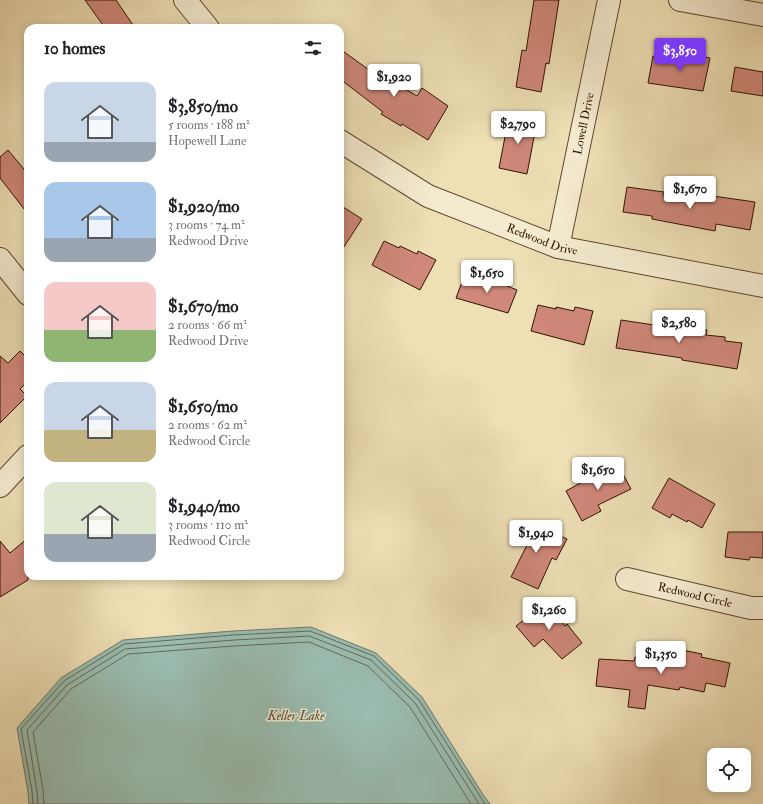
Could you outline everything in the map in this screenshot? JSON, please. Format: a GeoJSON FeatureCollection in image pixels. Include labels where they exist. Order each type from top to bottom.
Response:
{"type":"FeatureCollection","features":[{"type":"Feature","properties":{"kind":"street"},"geometry":{"type":"LineString","coordinates":[[185,0],[205,24]]}},
{"type":"Feature","properties":{"kind":"street","name":"Lowell Drive"},"geometry":{"type":"LineString","coordinates":[[558,247],[609,0]]}},
{"type":"Feature","properties":{"kind":"street"},"geometry":{"type":"LineString","coordinates":[[680,0],[763,15]]}},
{"type":"Feature","properties":{"kind":"street","name":"Redwood Drive"},"geometry":{"type":"LineString","coordinates":[[344,144],[428,196],[558,247],[763,286]]}},
{"type":"Feature","properties":{"kind":"street"},"geometry":{"type":"LineString","coordinates":[[0,259],[24,289]]}},
{"type":"Feature","properties":{"kind":"street"},"geometry":{"type":"LineString","coordinates":[[0,486],[24,460]]}},
{"type":"Feature","properties":{"kind":"street","name":"Redwood Circle"},"geometry":{"type":"LineString","coordinates":[[627,579],[751,608],[763,608]]}},
{"type":"Feature","properties":{"kind":"water","name":"Keller Lake"},"geometry":{"type":"Polygon","coordinates":[[[311,627],[376,653],[422,697],[490,804],[29,804],[17,728],[61,678],[123,640],[233,631],[311,627]]]}},
{"type":"Feature","properties":{"kind":"building"},"geometry":{"type":"Polygon","coordinates":[[[85,0],[116,0],[132,24],[102,24],[85,0]]]}},
{"type":"Feature","properties":{"kind":"building"},"geometry":{"type":"Polygon","coordinates":[[[534,0],[559,0],[549,64],[546,63],[541,92],[516,87],[522,50],[526,51],[534,0]]]}},
{"type":"Feature","properties":{"kind":"building"},"geometry":{"type":"Polygon","coordinates":[[[344,52],[397,90],[400,86],[417,96],[422,88],[448,106],[428,140],[402,124],[401,126],[381,114],[383,112],[344,82],[344,52]]]}},
{"type":"Feature","properties":{"kind":"building"},"geometry":{"type":"Polygon","coordinates":[[[690,54],[710,58],[703,91],[648,83],[653,56],[689,60],[690,54]]]}},
{"type":"Feature","properties":{"kind":"building"},"geometry":{"type":"Polygon","coordinates":[[[735,67],[763,72],[763,96],[731,91],[735,67]]]}},
{"type":"Feature","properties":{"kind":"building"},"geometry":{"type":"Polygon","coordinates":[[[509,116],[537,121],[527,174],[499,168],[509,116]]]}},
{"type":"Feature","properties":{"kind":"building"},"geometry":{"type":"Polygon","coordinates":[[[8,150],[24,169],[24,209],[0,178],[0,157],[8,150]]]}},
{"type":"Feature","properties":{"kind":"building"},"geometry":{"type":"Polygon","coordinates":[[[627,187],[664,192],[663,196],[698,201],[699,194],[755,202],[750,230],[716,224],[715,231],[652,219],[652,216],[623,212],[627,187]]]}},
{"type":"Feature","properties":{"kind":"building"},"geometry":{"type":"Polygon","coordinates":[[[344,208],[362,219],[344,247],[344,208]]]}},
{"type":"Feature","properties":{"kind":"building"},"geometry":{"type":"Polygon","coordinates":[[[384,241],[399,248],[400,246],[417,254],[418,251],[436,260],[420,290],[372,265],[384,241]]]}},
{"type":"Feature","properties":{"kind":"building"},"geometry":{"type":"Polygon","coordinates":[[[465,274],[493,284],[495,281],[517,290],[508,313],[456,298],[465,274]]]}},
{"type":"Feature","properties":{"kind":"building"},"geometry":{"type":"Polygon","coordinates":[[[538,305],[574,311],[575,307],[593,311],[584,345],[531,331],[538,305]]]}},
{"type":"Feature","properties":{"kind":"building"},"geometry":{"type":"Polygon","coordinates":[[[621,320],[687,330],[688,327],[707,330],[706,335],[725,337],[725,341],[742,343],[737,369],[682,360],[682,358],[616,348],[621,320]]]}},
{"type":"Feature","properties":{"kind":"building"},"geometry":{"type":"Polygon","coordinates":[[[20,351],[24,355],[24,385],[20,389],[24,393],[24,399],[0,423],[0,356],[8,363],[20,351]]]}},
{"type":"Feature","properties":{"kind":"building"},"geometry":{"type":"Polygon","coordinates":[[[617,463],[631,489],[598,505],[601,511],[582,521],[566,491],[617,463]]]}},
{"type":"Feature","properties":{"kind":"building"},"geometry":{"type":"Polygon","coordinates":[[[669,478],[715,504],[702,528],[688,520],[687,522],[672,514],[670,518],[652,508],[669,478]]]}},
{"type":"Feature","properties":{"kind":"building"},"geometry":{"type":"Polygon","coordinates":[[[521,523],[544,533],[546,529],[567,539],[556,560],[552,558],[538,589],[511,577],[527,545],[514,539],[521,523]]]}},
{"type":"Feature","properties":{"kind":"building"},"geometry":{"type":"Polygon","coordinates":[[[728,532],[763,532],[763,558],[750,557],[749,560],[725,557],[728,532]]]}},
{"type":"Feature","properties":{"kind":"building"},"geometry":{"type":"Polygon","coordinates":[[[0,541],[10,553],[24,541],[24,580],[28,580],[0,597],[0,541]]]}},
{"type":"Feature","properties":{"kind":"building"},"geometry":{"type":"Polygon","coordinates":[[[546,602],[565,626],[567,624],[582,643],[562,659],[543,639],[534,647],[516,626],[546,602]]]}},
{"type":"Feature","properties":{"kind":"building"},"geometry":{"type":"Polygon","coordinates":[[[677,649],[702,654],[701,657],[730,663],[725,687],[706,683],[704,692],[680,687],[679,690],[648,685],[645,709],[628,707],[630,690],[596,686],[599,659],[634,661],[635,657],[675,662],[677,649]]]}}]}
